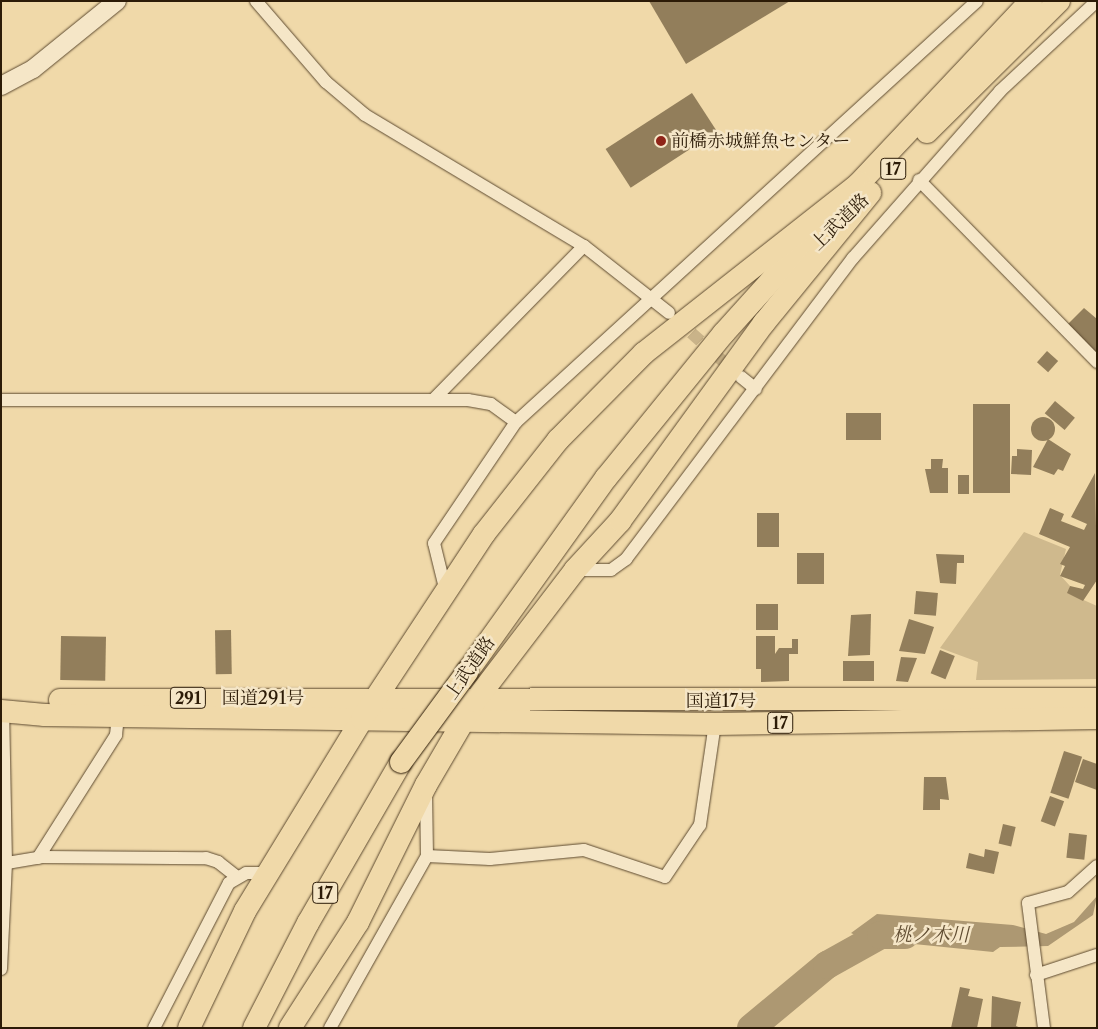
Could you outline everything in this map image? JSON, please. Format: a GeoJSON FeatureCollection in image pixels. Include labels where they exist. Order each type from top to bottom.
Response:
{"type":"FeatureCollection","features":[{"type":"Feature","properties":{"kind":"highway","name":"上武道路"},"geometry":{"type":"LineString","coordinates":[[865,188],[1031,1]]}},
{"type":"Feature","properties":{"kind":"highway","name":"上武道路"},"geometry":{"type":"LineString","coordinates":[[254,1028],[313,915],[402,762],[600,486],[724,333],[865,188],[1058,1]]}},
{"type":"Feature","properties":{"kind":"highway"},"geometry":{"type":"LineString","coordinates":[[290,1028],[358,922],[426,785],[475,701],[575,570],[620,520],[865,188]]}},
{"type":"Feature","properties":{"kind":"highway"},"geometry":{"type":"LineString","coordinates":[[189,1028],[204,990],[269,873],[362,719],[484,534],[558,440],[644,353],[865,188]]}},
{"type":"Feature","properties":{"kind":"highway","name":"国道17号"},"geometry":{"type":"LineString","coordinates":[[376,699],[475,701],[1097,698]]}},
{"type":"Feature","properties":{"kind":"highway","name":"国道291号"},"geometry":{"type":"LineString","coordinates":[[2,708],[376,699]]}},
{"type":"Feature","properties":{"kind":"highway","name":"国道291号"},"geometry":{"type":"LineString","coordinates":[[2,708],[118,716],[362,719]]}},
{"type":"Feature","properties":{"kind":"highway","name":"国道17号"},"geometry":{"type":"LineString","coordinates":[[464,721],[715,724],[1097,718]]}},
{"type":"Feature","properties":{"kind":"highway","name":"17"},"geometry":{"type":"LineString","coordinates":[[362,719],[464,721]]}},
{"type":"Feature","properties":{"kind":"street"},"geometry":{"type":"LineString","coordinates":[[1,86],[33,69],[117,1]]}},
{"type":"Feature","properties":{"kind":"street"},"geometry":{"type":"LineString","coordinates":[[256,1],[326,82],[366,116],[584,246],[668,313]]}},
{"type":"Feature","properties":{"kind":"street"},"geometry":{"type":"LineString","coordinates":[[446,592],[434,543],[516,422],[654,300],[976,1]]}},
{"type":"Feature","properties":{"kind":"street"},"geometry":{"type":"LineString","coordinates":[[575,570],[611,570],[626,559],[853,258],[919,180],[1000,92],[1097,1]]}},
{"type":"Feature","properties":{"kind":"street"},"geometry":{"type":"LineString","coordinates":[[919,180],[1097,362]]}},
{"type":"Feature","properties":{"kind":"street"},"geometry":{"type":"LineString","coordinates":[[434,399],[584,246]]}},
{"type":"Feature","properties":{"kind":"street"},"geometry":{"type":"LineString","coordinates":[[741,377],[756,389]]}},
{"type":"Feature","properties":{"kind":"street"},"geometry":{"type":"LineString","coordinates":[[1,400],[434,399],[492,404],[516,422]]}},
{"type":"Feature","properties":{"kind":"street"},"geometry":{"type":"LineString","coordinates":[[1,969],[3,864],[2,708]]}},
{"type":"Feature","properties":{"kind":"street"},"geometry":{"type":"LineString","coordinates":[[38,858],[116,735],[118,716]]}},
{"type":"Feature","properties":{"kind":"street"},"geometry":{"type":"LineString","coordinates":[[427,856],[490,859],[584,850],[665,876],[700,825],[715,724]]}},
{"type":"Feature","properties":{"kind":"street"},"geometry":{"type":"LineString","coordinates":[[330,1028],[427,856],[426,785]]}},
{"type":"Feature","properties":{"kind":"street"},"geometry":{"type":"LineString","coordinates":[[3,864],[38,858],[206,858],[218,862],[236,876],[269,873]]}},
{"type":"Feature","properties":{"kind":"street"},"geometry":{"type":"LineString","coordinates":[[1044,1028],[1027,914],[1033,900],[1068,892],[1097,866]]}},
{"type":"Feature","properties":{"kind":"street"},"geometry":{"type":"LineString","coordinates":[[154,1028],[236,876]]}},
{"type":"Feature","properties":{"kind":"street"},"geometry":{"type":"LineString","coordinates":[[1036,975],[1097,955]]}},
{"type":"Feature","properties":{"kind":"shaded area"},"geometry":{"type":"Polygon","coordinates":[[[1024,532],[1066,549],[1060,575],[1070,586],[1068,593],[1097,606],[1097,679],[976,680],[978,662],[940,648],[1024,532]]]}},
{"type":"Feature","properties":{"kind":"water"},"geometry":{"type":"Polygon","coordinates":[[[1097,896],[1093,915],[1048,946],[1000,947],[993,952],[914,944],[882,948],[851,933],[877,914],[1013,925],[1046,934],[1074,922],[1097,896]]]}},
{"type":"Feature","properties":{"kind":"building"},"geometry":{"type":"Polygon","coordinates":[[[649,1],[790,1],[686,64],[649,1]]]}},
{"type":"Feature","properties":{"kind":"building","name":"前橋赤城鮮魚センター"},"geometry":{"type":"Polygon","coordinates":[[[692,93],[717,132],[631,188],[606,149],[692,93]]]}},
{"type":"Feature","properties":{"kind":"building"},"geometry":{"type":"Polygon","coordinates":[[[1084,308],[1097,319],[1097,354],[1067,325],[1084,308]]]}},
{"type":"Feature","properties":{"kind":"building"},"geometry":{"type":"Polygon","coordinates":[[[1047,351],[1058,361],[1048,372],[1037,362],[1047,351]]]}},
{"type":"Feature","properties":{"kind":"building"},"geometry":{"type":"Polygon","coordinates":[[[1055,401],[1075,418],[1065,430],[1045,413],[1055,401]]]}},
{"type":"Feature","properties":{"kind":"building"},"geometry":{"type":"Polygon","coordinates":[[[973,404],[1010,404],[1010,493],[973,493],[973,404]]]}},
{"type":"Feature","properties":{"kind":"building"},"geometry":{"type":"Polygon","coordinates":[[[846,413],[881,413],[881,440],[846,440],[846,413]]]}},
{"type":"Feature","properties":{"kind":"building"},"geometry":{"type":"Polygon","coordinates":[[[1043,417],[1048,418],[1054,424],[1054,434],[1048,440],[1043,441],[1038,440],[1032,434],[1031,429],[1032,424],[1038,418],[1043,417]]]}},
{"type":"Feature","properties":{"kind":"building"},"geometry":{"type":"Polygon","coordinates":[[[1048,439],[1071,454],[1063,471],[1058,469],[1054,475],[1033,467],[1048,439]]]}},
{"type":"Feature","properties":{"kind":"building"},"geometry":{"type":"Polygon","coordinates":[[[1017,449],[1032,450],[1031,475],[1011,474],[1012,456],[1017,456],[1017,449]]]}},
{"type":"Feature","properties":{"kind":"building"},"geometry":{"type":"Polygon","coordinates":[[[931,459],[943,459],[942,468],[948,468],[948,493],[930,493],[925,469],[931,469],[931,459]]]}},
{"type":"Feature","properties":{"kind":"building"},"geometry":{"type":"Polygon","coordinates":[[[1095,473],[1097,580],[1083,601],[1067,593],[1070,586],[1083,589],[1085,585],[1060,576],[1065,566],[1060,564],[1070,547],[1039,534],[1050,508],[1064,514],[1061,521],[1084,530],[1087,524],[1071,517],[1095,473]]]}},
{"type":"Feature","properties":{"kind":"building"},"geometry":{"type":"Polygon","coordinates":[[[958,475],[969,475],[969,494],[958,494],[958,475]]]}},
{"type":"Feature","properties":{"kind":"building"},"geometry":{"type":"Polygon","coordinates":[[[757,513],[779,513],[779,547],[757,547],[757,513]]]}},
{"type":"Feature","properties":{"kind":"building"},"geometry":{"type":"Polygon","coordinates":[[[797,553],[824,553],[824,584],[797,584],[797,553]]]}},
{"type":"Feature","properties":{"kind":"building"},"geometry":{"type":"Polygon","coordinates":[[[936,554],[964,555],[964,563],[957,563],[956,584],[940,583],[936,554]]]}},
{"type":"Feature","properties":{"kind":"building"},"geometry":{"type":"Polygon","coordinates":[[[916,591],[938,593],[936,616],[914,614],[916,591]]]}},
{"type":"Feature","properties":{"kind":"building"},"geometry":{"type":"Polygon","coordinates":[[[756,604],[778,604],[778,630],[756,630],[756,604]]]}},
{"type":"Feature","properties":{"kind":"building"},"geometry":{"type":"Polygon","coordinates":[[[871,614],[870,655],[848,656],[851,615],[871,614]]]}},
{"type":"Feature","properties":{"kind":"building"},"geometry":{"type":"Polygon","coordinates":[[[909,619],[934,627],[925,654],[899,651],[909,619]]]}},
{"type":"Feature","properties":{"kind":"building"},"geometry":{"type":"Polygon","coordinates":[[[215,630],[231,630],[232,674],[216,674],[215,630]]]}},
{"type":"Feature","properties":{"kind":"building"},"geometry":{"type":"Polygon","coordinates":[[[61,636],[106,637],[105,681],[60,680],[61,636]]]}},
{"type":"Feature","properties":{"kind":"building"},"geometry":{"type":"Polygon","coordinates":[[[756,636],[775,636],[775,654],[779,648],[792,648],[792,639],[798,639],[798,654],[789,654],[789,681],[761,682],[761,669],[756,669],[756,636]]]}},
{"type":"Feature","properties":{"kind":"building"},"geometry":{"type":"Polygon","coordinates":[[[940,650],[955,656],[945,679],[931,673],[940,650]]]}},
{"type":"Feature","properties":{"kind":"building"},"geometry":{"type":"Polygon","coordinates":[[[901,657],[917,658],[908,682],[896,681],[901,657]]]}},
{"type":"Feature","properties":{"kind":"building"},"geometry":{"type":"Polygon","coordinates":[[[843,661],[874,661],[874,681],[843,681],[843,661]]]}},
{"type":"Feature","properties":{"kind":"building"},"geometry":{"type":"Polygon","coordinates":[[[1064,751],[1082,757],[1068,799],[1050,793],[1064,751]]]}},
{"type":"Feature","properties":{"kind":"building"},"geometry":{"type":"Polygon","coordinates":[[[1083,759],[1097,764],[1097,790],[1075,782],[1083,759]]]}},
{"type":"Feature","properties":{"kind":"building"},"geometry":{"type":"Polygon","coordinates":[[[924,777],[946,777],[949,800],[940,799],[940,810],[923,810],[924,777]]]}},
{"type":"Feature","properties":{"kind":"building"},"geometry":{"type":"Polygon","coordinates":[[[1050,796],[1064,801],[1055,827],[1041,821],[1050,796]]]}},
{"type":"Feature","properties":{"kind":"building"},"geometry":{"type":"Polygon","coordinates":[[[1003,824],[1016,827],[1011,846],[999,843],[1003,824]]]}},
{"type":"Feature","properties":{"kind":"building"},"geometry":{"type":"Polygon","coordinates":[[[1069,833],[1087,835],[1084,860],[1066,858],[1069,833]]]}},
{"type":"Feature","properties":{"kind":"building"},"geometry":{"type":"Polygon","coordinates":[[[985,849],[999,852],[994,874],[966,868],[969,853],[984,857],[985,849]]]}},
{"type":"Feature","properties":{"kind":"building"},"geometry":{"type":"Polygon","coordinates":[[[960,987],[970,989],[968,996],[983,999],[977,1028],[951,1028],[960,987]]]}},
{"type":"Feature","properties":{"kind":"building"},"geometry":{"type":"Polygon","coordinates":[[[992,996],[1021,1002],[1016,1026],[1021,1028],[991,1028],[992,996]]]}},
{"type":"Feature","properties":{"kind":"waterway","name":"桃ノ木川"},"geometry":{"type":"LineString","coordinates":[[751,1028],[827,965],[881,935],[905,935]]}},
{"type":"Feature","properties":{"kind":"tunnel"},"geometry":{"type":"LineString","coordinates":[[678,321],[734,371]]}},
{"type":"Feature","properties":{"kind":"place","name":"前橋赤城鮮魚センター"},"geometry":{"type":"Point","coordinates":[661,141]}}]}
